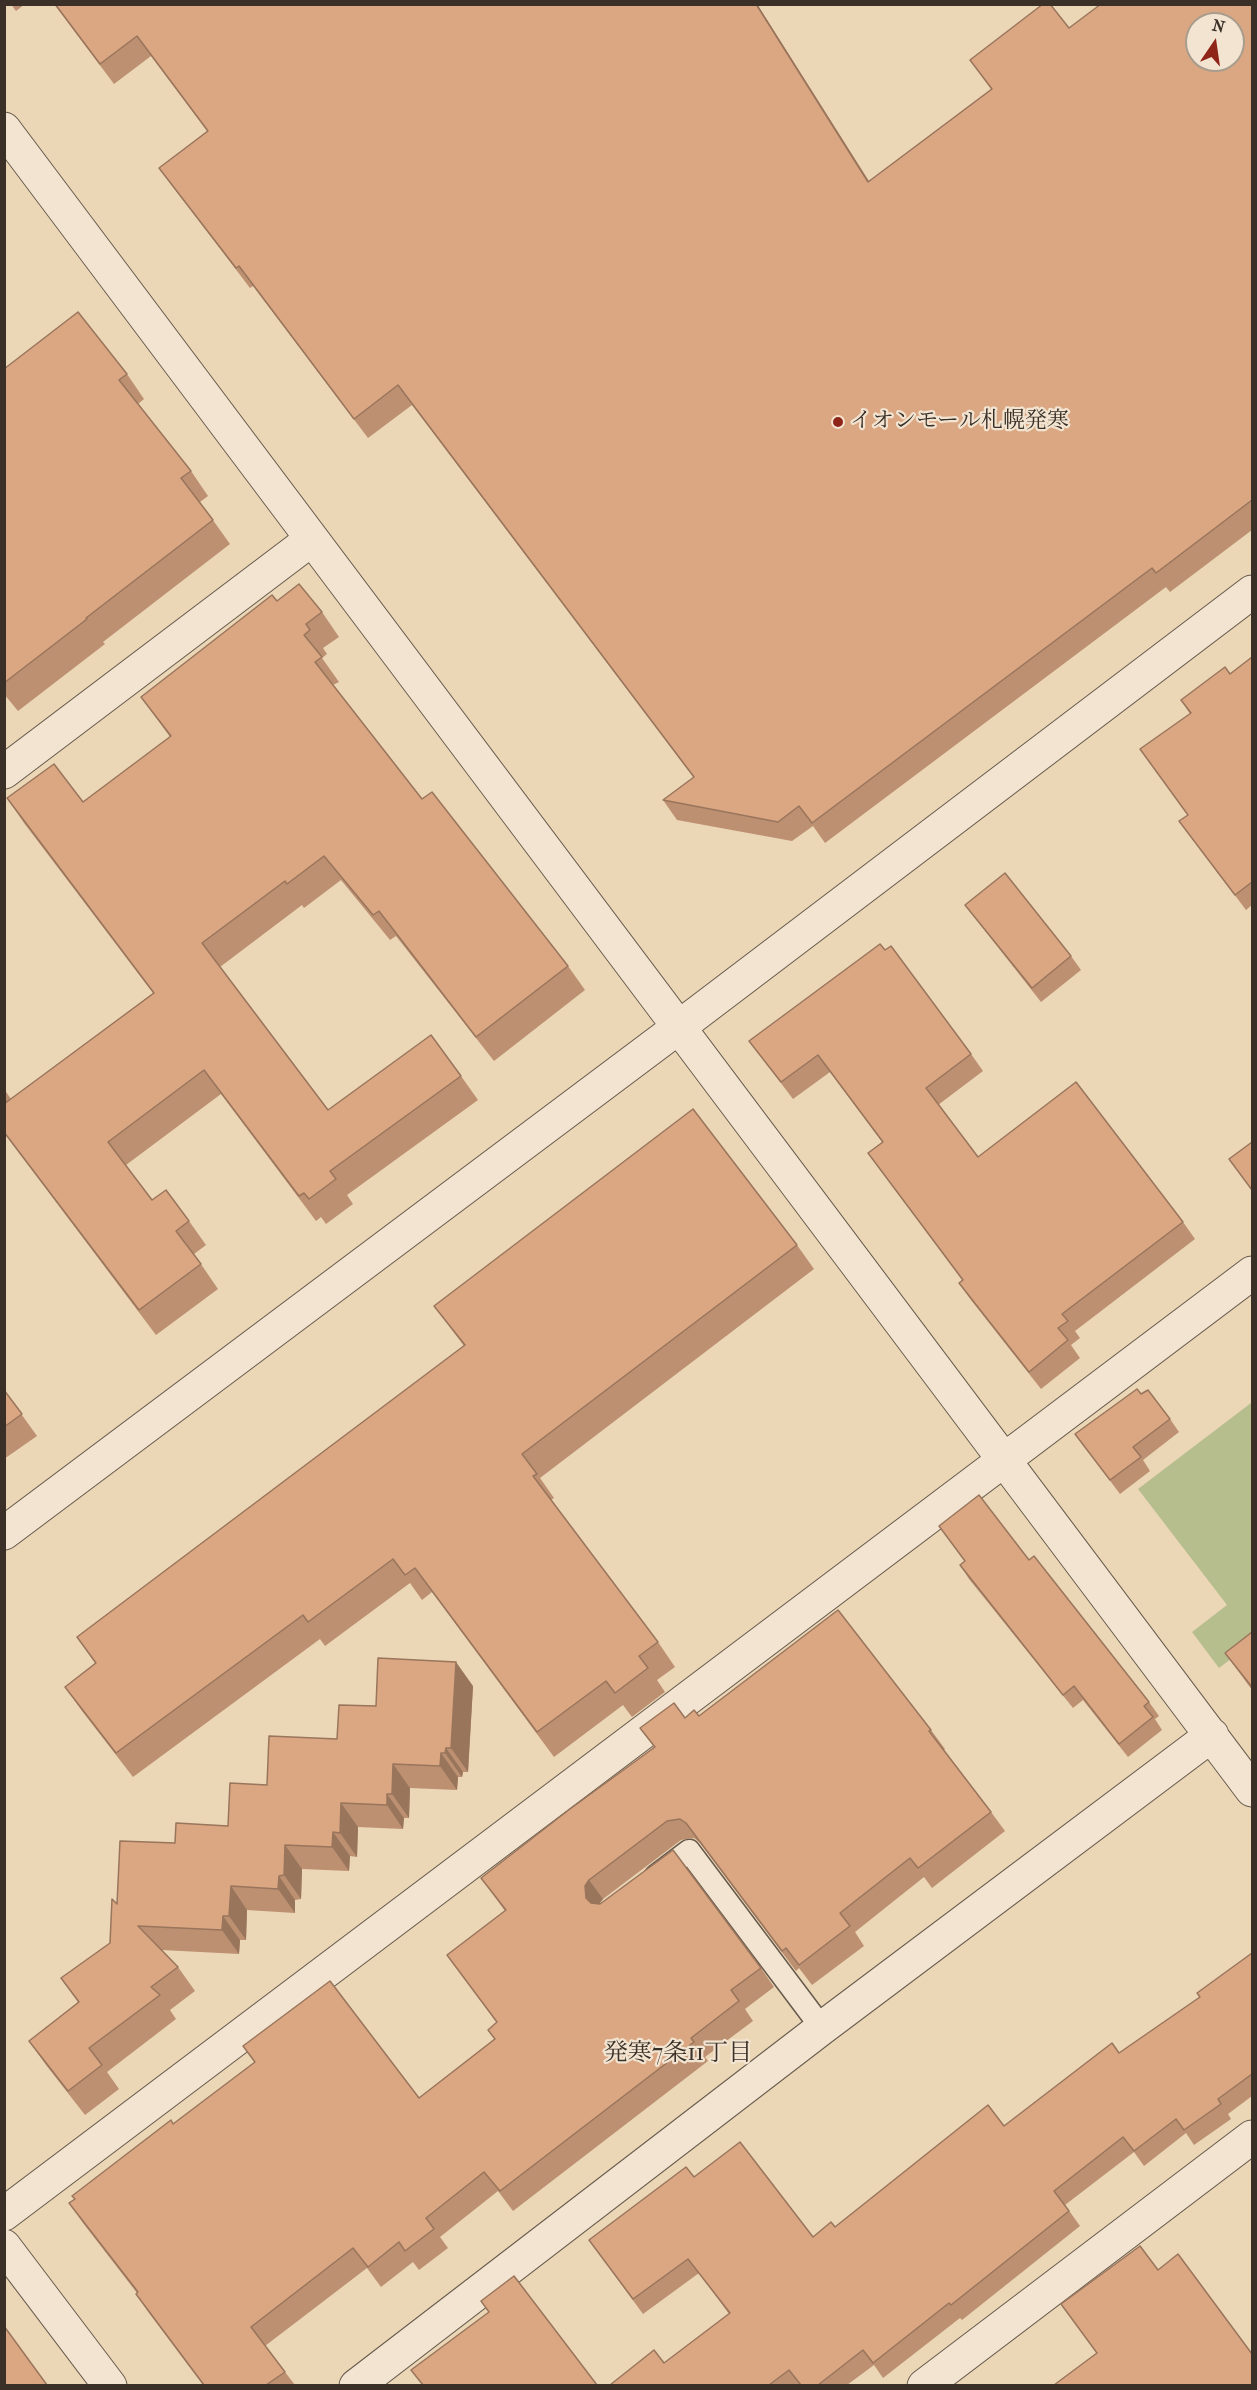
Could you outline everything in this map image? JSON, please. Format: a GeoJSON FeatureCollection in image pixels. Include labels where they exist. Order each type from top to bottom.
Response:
{"type":"FeatureCollection","features":[{"type":"Feature","properties":{"kind":"street"},"geometry":{"type":"LineString","coordinates":[[4,129],[1252,1790]]}},
{"type":"Feature","properties":{"kind":"street"},"geometry":{"type":"LineString","coordinates":[[4,772],[312,539]]}},
{"type":"Feature","properties":{"kind":"street"},"geometry":{"type":"LineString","coordinates":[[4,1533],[679,1027],[1252,592]]}},
{"type":"Feature","properties":{"kind":"street"},"geometry":{"type":"LineString","coordinates":[[4,2214],[1252,1273]]}},
{"type":"Feature","properties":{"kind":"street"},"geometry":{"type":"LineString","coordinates":[[356,2385],[822,2028],[1212,1735]]}},
{"type":"Feature","properties":{"kind":"street"},"geometry":{"type":"LineString","coordinates":[[924,2385],[1252,2137]]}},
{"type":"Feature","properties":{"kind":"street"},"geometry":{"type":"LineString","coordinates":[[4,2246],[110,2385]]}},
{"type":"Feature","properties":{"kind":"lane"},"geometry":{"type":"LineString","coordinates":[[637,1890],[689,1851],[822,2028]]}},
{"type":"Feature","properties":{"kind":"green space"},"geometry":{"type":"Polygon","coordinates":[[[1251,1403],[1252,1643],[1219,1668],[1192,1632],[1227,1605],[1138,1489],[1251,1403]]]}},
{"type":"Feature","properties":{"kind":"building","name":"イオンモール札幌発寒"},"geometry":{"type":"Polygon","coordinates":[[[55,4],[756,4],[868,182],[992,89],[970,60],[1043,4],[1050,4],[1069,28],[1101,4],[1252,4],[1252,500],[1156,573],[1152,568],[812,823],[799,806],[778,822],[663,800],[694,777],[398,385],[354,419],[239,266],[236,268],[159,168],[208,131],[137,36],[100,64],[55,4]]]}},
{"type":"Feature","properties":{"kind":"building"},"geometry":{"type":"Polygon","coordinates":[[[78,312],[127,374],[119,380],[191,471],[181,478],[213,520],[4,683],[4,369],[78,312]]]}},
{"type":"Feature","properties":{"kind":"building"},"geometry":{"type":"Polygon","coordinates":[[[299,584],[322,612],[306,624],[310,630],[304,635],[322,657],[315,662],[422,799],[432,792],[568,966],[476,1037],[379,911],[373,915],[324,856],[287,884],[285,881],[202,943],[328,1110],[431,1035],[461,1076],[330,1171],[336,1179],[309,1199],[304,1193],[299,1196],[204,1070],[108,1142],[152,1200],[166,1190],[189,1221],[176,1231],[201,1264],[139,1310],[4,1132],[4,1104],[154,993],[7,798],[54,764],[83,802],[171,736],[141,697],[272,595],[277,601],[299,584]]]}},
{"type":"Feature","properties":{"kind":"building"},"geometry":{"type":"Polygon","coordinates":[[[1252,657],[1252,882],[1235,895],[1179,821],[1188,815],[1140,749],[1191,713],[1181,700],[1225,667],[1230,674],[1252,657]]]}},
{"type":"Feature","properties":{"kind":"building"},"geometry":{"type":"Polygon","coordinates":[[[1005,873],[1071,956],[1032,988],[965,905],[1005,873]]]}},
{"type":"Feature","properties":{"kind":"building"},"geometry":{"type":"Polygon","coordinates":[[[880,944],[885,950],[891,946],[971,1054],[926,1088],[978,1157],[1076,1082],[1183,1222],[1062,1314],[1068,1321],[1058,1328],[1068,1340],[1029,1372],[959,1283],[963,1280],[868,1153],[883,1142],[818,1055],[781,1082],[749,1041],[880,944]]]}},
{"type":"Feature","properties":{"kind":"building"},"geometry":{"type":"Polygon","coordinates":[[[693,1109],[797,1245],[522,1454],[537,1474],[533,1476],[658,1642],[639,1656],[648,1668],[615,1693],[606,1681],[537,1732],[415,1568],[405,1575],[393,1559],[308,1622],[303,1615],[116,1753],[65,1687],[96,1663],[77,1637],[465,1345],[434,1306],[693,1109]]]}},
{"type":"Feature","properties":{"kind":"building"},"geometry":{"type":"Polygon","coordinates":[[[1252,1142],[1252,1190],[1229,1159],[1252,1142]]]}},
{"type":"Feature","properties":{"kind":"building"},"geometry":{"type":"Polygon","coordinates":[[[1137,1389],[1141,1394],[1148,1390],[1170,1419],[1133,1447],[1141,1457],[1110,1480],[1075,1434],[1137,1389]]]}},
{"type":"Feature","properties":{"kind":"building"},"geometry":{"type":"Polygon","coordinates":[[[4,1390],[22,1414],[4,1427],[4,1390]]]}},
{"type":"Feature","properties":{"kind":"building"},"geometry":{"type":"Polygon","coordinates":[[[979,1495],[1029,1560],[1034,1556],[1149,1702],[1144,1706],[1153,1717],[1119,1744],[1074,1686],[1063,1695],[960,1565],[965,1561],[939,1526],[979,1495]]]}},
{"type":"Feature","properties":{"kind":"building"},"geometry":{"type":"Polygon","coordinates":[[[838,1610],[991,1812],[918,1868],[910,1858],[840,1913],[850,1926],[799,1965],[786,1948],[782,1951],[686,1823],[680,1819],[667,1821],[589,1880],[585,1886],[586,1898],[591,1903],[600,1904],[673,1850],[761,1968],[731,1990],[739,2001],[691,2038],[694,2042],[500,2191],[484,2172],[426,2218],[434,2229],[405,2251],[399,2242],[368,2267],[353,2248],[251,2327],[285,2372],[266,2385],[204,2385],[136,2294],[138,2292],[69,2203],[75,2199],[72,2196],[171,2120],[173,2124],[255,2062],[243,2046],[330,1981],[419,2098],[495,2039],[488,2030],[497,2022],[447,1955],[506,1910],[481,1878],[655,1747],[640,1728],[674,1703],[685,1718],[694,1710],[699,1716],[838,1610]]]}},
{"type":"Feature","properties":{"kind":"building"},"geometry":{"type":"Polygon","coordinates":[[[1252,1632],[1252,1687],[1225,1653],[1252,1632]]]}},
{"type":"Feature","properties":{"kind":"building"},"geometry":{"type":"Polygon","coordinates":[[[378,1658],[456,1662],[451,1748],[446,1748],[445,1753],[441,1753],[440,1766],[393,1764],[392,1794],[387,1794],[387,1805],[341,1803],[340,1833],[333,1832],[332,1847],[285,1845],[284,1875],[279,1876],[278,1889],[231,1886],[229,1916],[223,1916],[222,1930],[138,1926],[178,1967],[151,1987],[160,1995],[89,2048],[102,2065],[68,2091],[29,2041],[79,2002],[61,1978],[110,1943],[112,1899],[117,1904],[120,1841],[175,1843],[176,1823],[228,1826],[230,1783],[267,1785],[269,1736],[337,1739],[339,1705],[376,1706],[378,1658]]]}},
{"type":"Feature","properties":{"kind":"building"},"geometry":{"type":"Polygon","coordinates":[[[1252,1953],[1252,2074],[1218,2099],[1221,2104],[1184,2130],[1176,2119],[1134,2151],[1123,2137],[1054,2191],[1069,2211],[951,2305],[949,2303],[873,2363],[863,2350],[818,2385],[801,2385],[789,2370],[769,2385],[610,2385],[654,2350],[664,2363],[730,2313],[688,2259],[633,2299],[589,2240],[686,2167],[694,2177],[740,2142],[813,2237],[831,2222],[835,2227],[988,2105],[1004,2126],[1112,2043],[1119,2053],[1200,1997],[1197,1993],[1252,1953]]]}},
{"type":"Feature","properties":{"kind":"building"},"geometry":{"type":"Polygon","coordinates":[[[1140,2246],[1158,2270],[1178,2254],[1252,2354],[1252,2385],[1054,2385],[1097,2353],[1061,2304],[1140,2246]]]}},
{"type":"Feature","properties":{"kind":"building"},"geometry":{"type":"Polygon","coordinates":[[[514,2276],[597,2385],[423,2385],[411,2370],[489,2312],[481,2301],[514,2276]]]}},
{"type":"Feature","properties":{"kind":"building"},"geometry":{"type":"Polygon","coordinates":[[[4,2326],[47,2385],[4,2385],[4,2326]]]}},
{"type":"Feature","properties":{"kind":"place","name":"イオンモール札幌発寒"},"geometry":{"type":"Point","coordinates":[838,422]}},
{"type":"Feature","properties":{"kind":"district","name":"発寒7条11丁目"},"geometry":{"type":"Point","coordinates":[678,2054]}}]}
